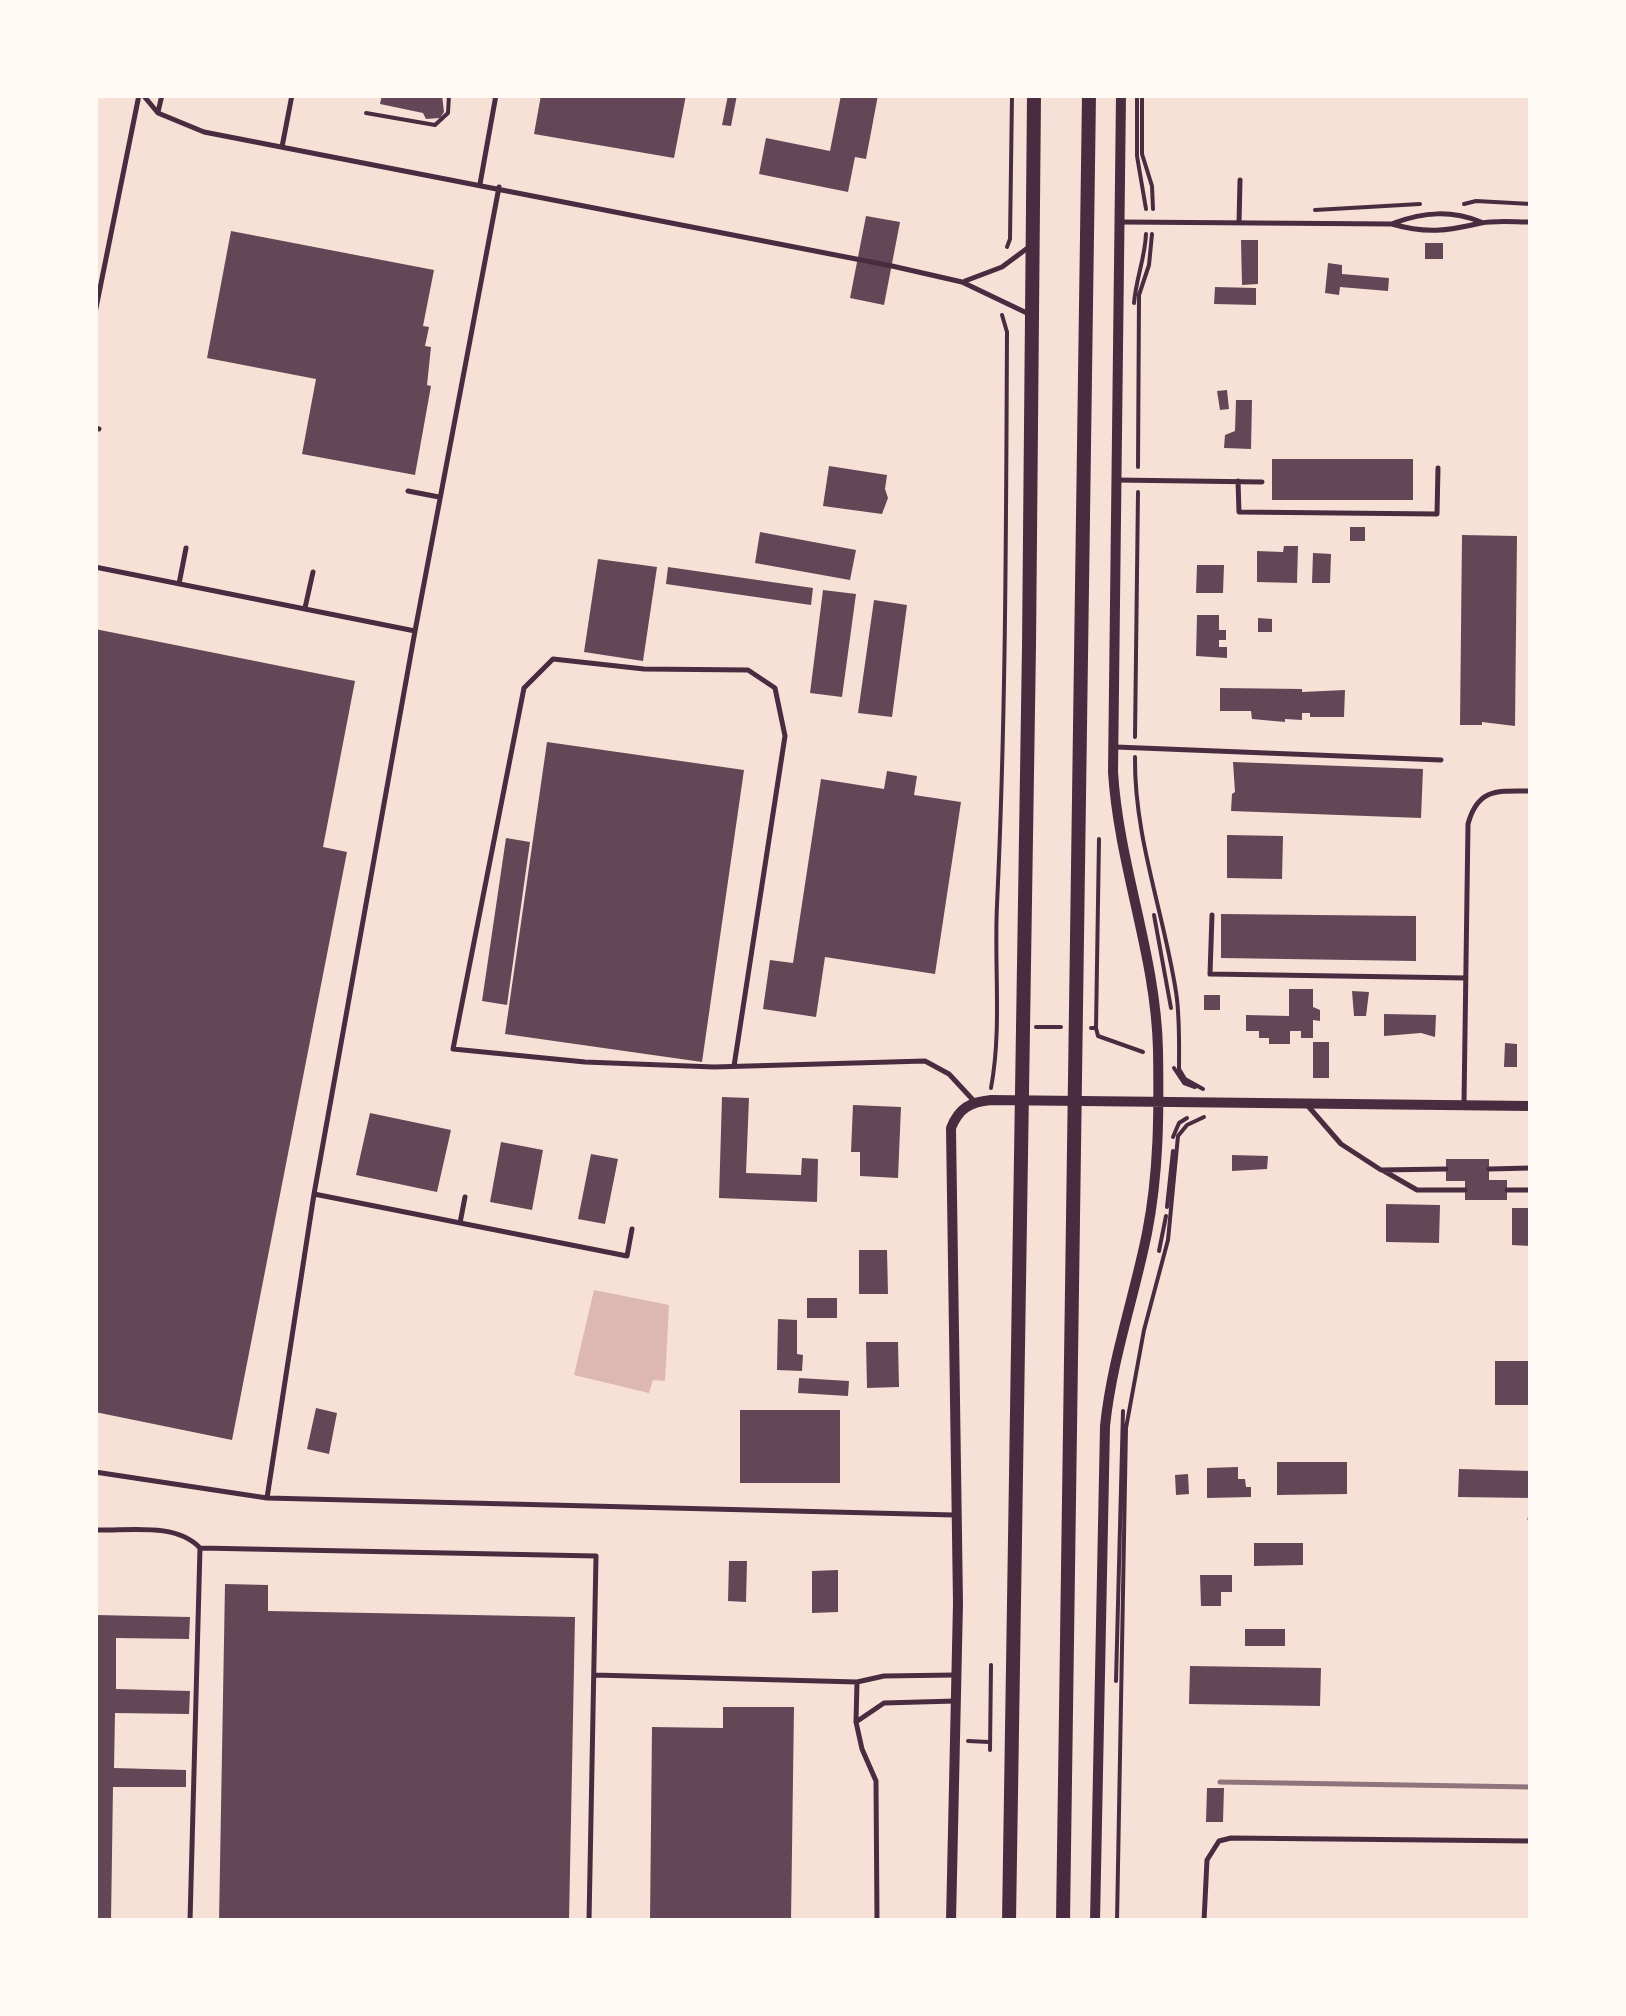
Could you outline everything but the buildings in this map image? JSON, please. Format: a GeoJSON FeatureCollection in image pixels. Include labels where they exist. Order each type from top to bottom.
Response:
{"type":"FeatureCollection","features":[{"type":"Feature","properties":{"kind":"main road"},"geometry":{"type":"LineString","coordinates":[[1008,1921],[1034,95]]}},
{"type":"Feature","properties":{"kind":"main road"},"geometry":{"type":"LineString","coordinates":[[1063,1921],[1089,95]]}},
{"type":"Feature","properties":{"kind":"street"},"geometry":{"type":"LineString","coordinates":[[1095,1921],[1105,1426],[1112,1369],[1152,1204],[1158,1102],[1152,978],[1120,839],[1112,747],[1121,95]]}},
{"type":"Feature","properties":{"kind":"street"},"geometry":{"type":"LineString","coordinates":[[951,1921],[957,1515],[950,1128],[961,1109],[974,1101],[1531,1106]]}},
{"type":"Feature","properties":{"kind":"lane"},"geometry":{"type":"LineString","coordinates":[[141,95],[158,113],[204,132],[499,187],[962,282],[1032,316]]}},
{"type":"Feature","properties":{"kind":"lane"},"geometry":{"type":"LineString","coordinates":[[95,313],[141,95]]}},
{"type":"Feature","properties":{"kind":"lane"},"geometry":{"type":"LineString","coordinates":[[158,113],[162,95]]}},
{"type":"Feature","properties":{"kind":"lane"},"geometry":{"type":"LineString","coordinates":[[282,147],[292,95]]}},
{"type":"Feature","properties":{"kind":"lane"},"geometry":{"type":"LineString","coordinates":[[480,184],[496,95]]}},
{"type":"Feature","properties":{"kind":"lane"},"geometry":{"type":"LineString","coordinates":[[1239,223],[1240,180]]}},
{"type":"Feature","properties":{"kind":"lane"},"geometry":{"type":"LineString","coordinates":[[266,1498],[314,1194],[499,187]]}},
{"type":"Feature","properties":{"kind":"lane"},"geometry":{"type":"LineString","coordinates":[[1392,224],[1438,214],[1464,215],[1483,222]]}},
{"type":"Feature","properties":{"kind":"lane"},"geometry":{"type":"LineString","coordinates":[[1119,222],[1392,224],[1412,230],[1450,231],[1483,222],[1531,222]]}},
{"type":"Feature","properties":{"kind":"lane"},"geometry":{"type":"LineString","coordinates":[[962,282],[1002,267],[1032,245]]}},
{"type":"Feature","properties":{"kind":"lane"},"geometry":{"type":"LineString","coordinates":[[1238,481],[1238,512],[1437,514],[1438,468]]}},
{"type":"Feature","properties":{"kind":"lane"},"geometry":{"type":"LineString","coordinates":[[1116,480],[1262,482]]}},
{"type":"Feature","properties":{"kind":"lane"},"geometry":{"type":"LineString","coordinates":[[408,491],[440,497]]}},
{"type":"Feature","properties":{"kind":"lane"},"geometry":{"type":"LineString","coordinates":[[179,584],[186,548]]}},
{"type":"Feature","properties":{"kind":"lane"},"geometry":{"type":"LineString","coordinates":[[95,567],[415,631]]}},
{"type":"Feature","properties":{"kind":"lane"},"geometry":{"type":"LineString","coordinates":[[304,609],[313,572]]}},
{"type":"Feature","properties":{"kind":"lane"},"geometry":{"type":"LineString","coordinates":[[734,1066],[786,736],[774,688],[748,670],[644,669],[553,659],[524,688],[452,1050],[585,1062],[734,1066],[925,1060],[949,1074],[974,1101]]}},
{"type":"Feature","properties":{"kind":"lane"},"geometry":{"type":"LineString","coordinates":[[1112,747],[1441,760]]}},
{"type":"Feature","properties":{"kind":"lane"},"geometry":{"type":"LineString","coordinates":[[1464,1106],[1468,824],[1479,800],[1495,791],[1531,791]]}},
{"type":"Feature","properties":{"kind":"lane"},"geometry":{"type":"LineString","coordinates":[[1212,915],[1210,974],[1466,978]]}},
{"type":"Feature","properties":{"kind":"lane"},"geometry":{"type":"LineString","coordinates":[[1306,1104],[1341,1144],[1417,1190],[1465,1190]]}},
{"type":"Feature","properties":{"kind":"lane"},"geometry":{"type":"LineString","coordinates":[[1489,1169],[1531,1168]]}},
{"type":"Feature","properties":{"kind":"lane"},"geometry":{"type":"LineString","coordinates":[[1381,1170],[1446,1169]]}},
{"type":"Feature","properties":{"kind":"lane"},"geometry":{"type":"LineString","coordinates":[[1507,1190],[1531,1190]]}},
{"type":"Feature","properties":{"kind":"lane"},"geometry":{"type":"LineString","coordinates":[[314,1194],[627,1256],[632,1230]]}},
{"type":"Feature","properties":{"kind":"lane"},"geometry":{"type":"LineString","coordinates":[[460,1223],[464,1197]]}},
{"type":"Feature","properties":{"kind":"lane"},"geometry":{"type":"LineString","coordinates":[[95,1472],[266,1498],[957,1515]]}},
{"type":"Feature","properties":{"kind":"lane"},"geometry":{"type":"LineString","coordinates":[[95,1530],[176,1532],[190,1537],[200,1548],[190,1921]]}},
{"type":"Feature","properties":{"kind":"lane"},"geometry":{"type":"LineString","coordinates":[[200,1548],[596,1556],[589,1921]]}},
{"type":"Feature","properties":{"kind":"lane"},"geometry":{"type":"LineString","coordinates":[[594,1675],[857,1682],[884,1676],[956,1675]]}},
{"type":"Feature","properties":{"kind":"lane"},"geometry":{"type":"LineString","coordinates":[[857,1682],[856,1722],[862,1749],[876,1780],[877,1921]]}},
{"type":"Feature","properties":{"kind":"lane"},"geometry":{"type":"LineString","coordinates":[[856,1722],[884,1702],[955,1701]]}},
{"type":"Feature","properties":{"kind":"lane"},"geometry":{"type":"LineString","coordinates":[[1204,1921],[1206,1860],[1219,1841],[1231,1838],[1531,1841]]}},
{"type":"Feature","properties":{"kind":"path"},"geometry":{"type":"LineString","coordinates":[[366,113],[435,125],[448,114],[450,95]]}},
{"type":"Feature","properties":{"kind":"path"},"geometry":{"type":"LineString","coordinates":[[1002,267],[996,256],[1006,249],[1010,239],[1012,95]]}},
{"type":"Feature","properties":{"kind":"path"},"geometry":{"type":"LineString","coordinates":[[1110,1921],[1124,1399],[1162,1239],[1174,1130],[1186,1118],[1196,1115],[1198,1088],[1179,1078],[1173,1064],[1170,998],[1132,818],[1129,748],[1134,301],[1153,205],[1152,186],[1142,154],[1140,95]]}},
{"type":"Feature","properties":{"kind":"path"},"geometry":{"type":"LineString","coordinates":[[1140,95],[1137,156],[1149,223]]}},
{"type":"Feature","properties":{"kind":"path"},"geometry":{"type":"LineString","coordinates":[[1455,207],[1476,201],[1531,204]]}},
{"type":"Feature","properties":{"kind":"path"},"geometry":{"type":"LineString","coordinates":[[1314,210],[1396,203],[1426,206]]}},
{"type":"Feature","properties":{"kind":"path"},"geometry":{"type":"LineString","coordinates":[[1153,205],[1164,212]]}},
{"type":"Feature","properties":{"kind":"path"},"geometry":{"type":"LineString","coordinates":[[996,1026],[1006,583],[1007,332],[1005,318],[998,309],[1002,300]]}},
{"type":"Feature","properties":{"kind":"path"},"geometry":{"type":"LineString","coordinates":[[1096,1028],[1100,839]]}},
{"type":"Feature","properties":{"kind":"path"},"geometry":{"type":"LineString","coordinates":[[990,1750],[991,1665]]}},
{"type":"Feature","properties":{"kind":"path"},"geometry":{"type":"LineString","coordinates":[[964,1741],[990,1742]]}},
{"type":"Feature","properties":{"kind":"shaded area"},"geometry":{"type":"Polygon","coordinates":[[[594,1290],[669,1305],[665,1381],[653,1380],[649,1393],[574,1375],[594,1290]]]}},
{"type":"Feature","properties":{"kind":"railway"},"geometry":{"type":"LineString","coordinates":[[1220,1782],[1531,1787]]}}]}
